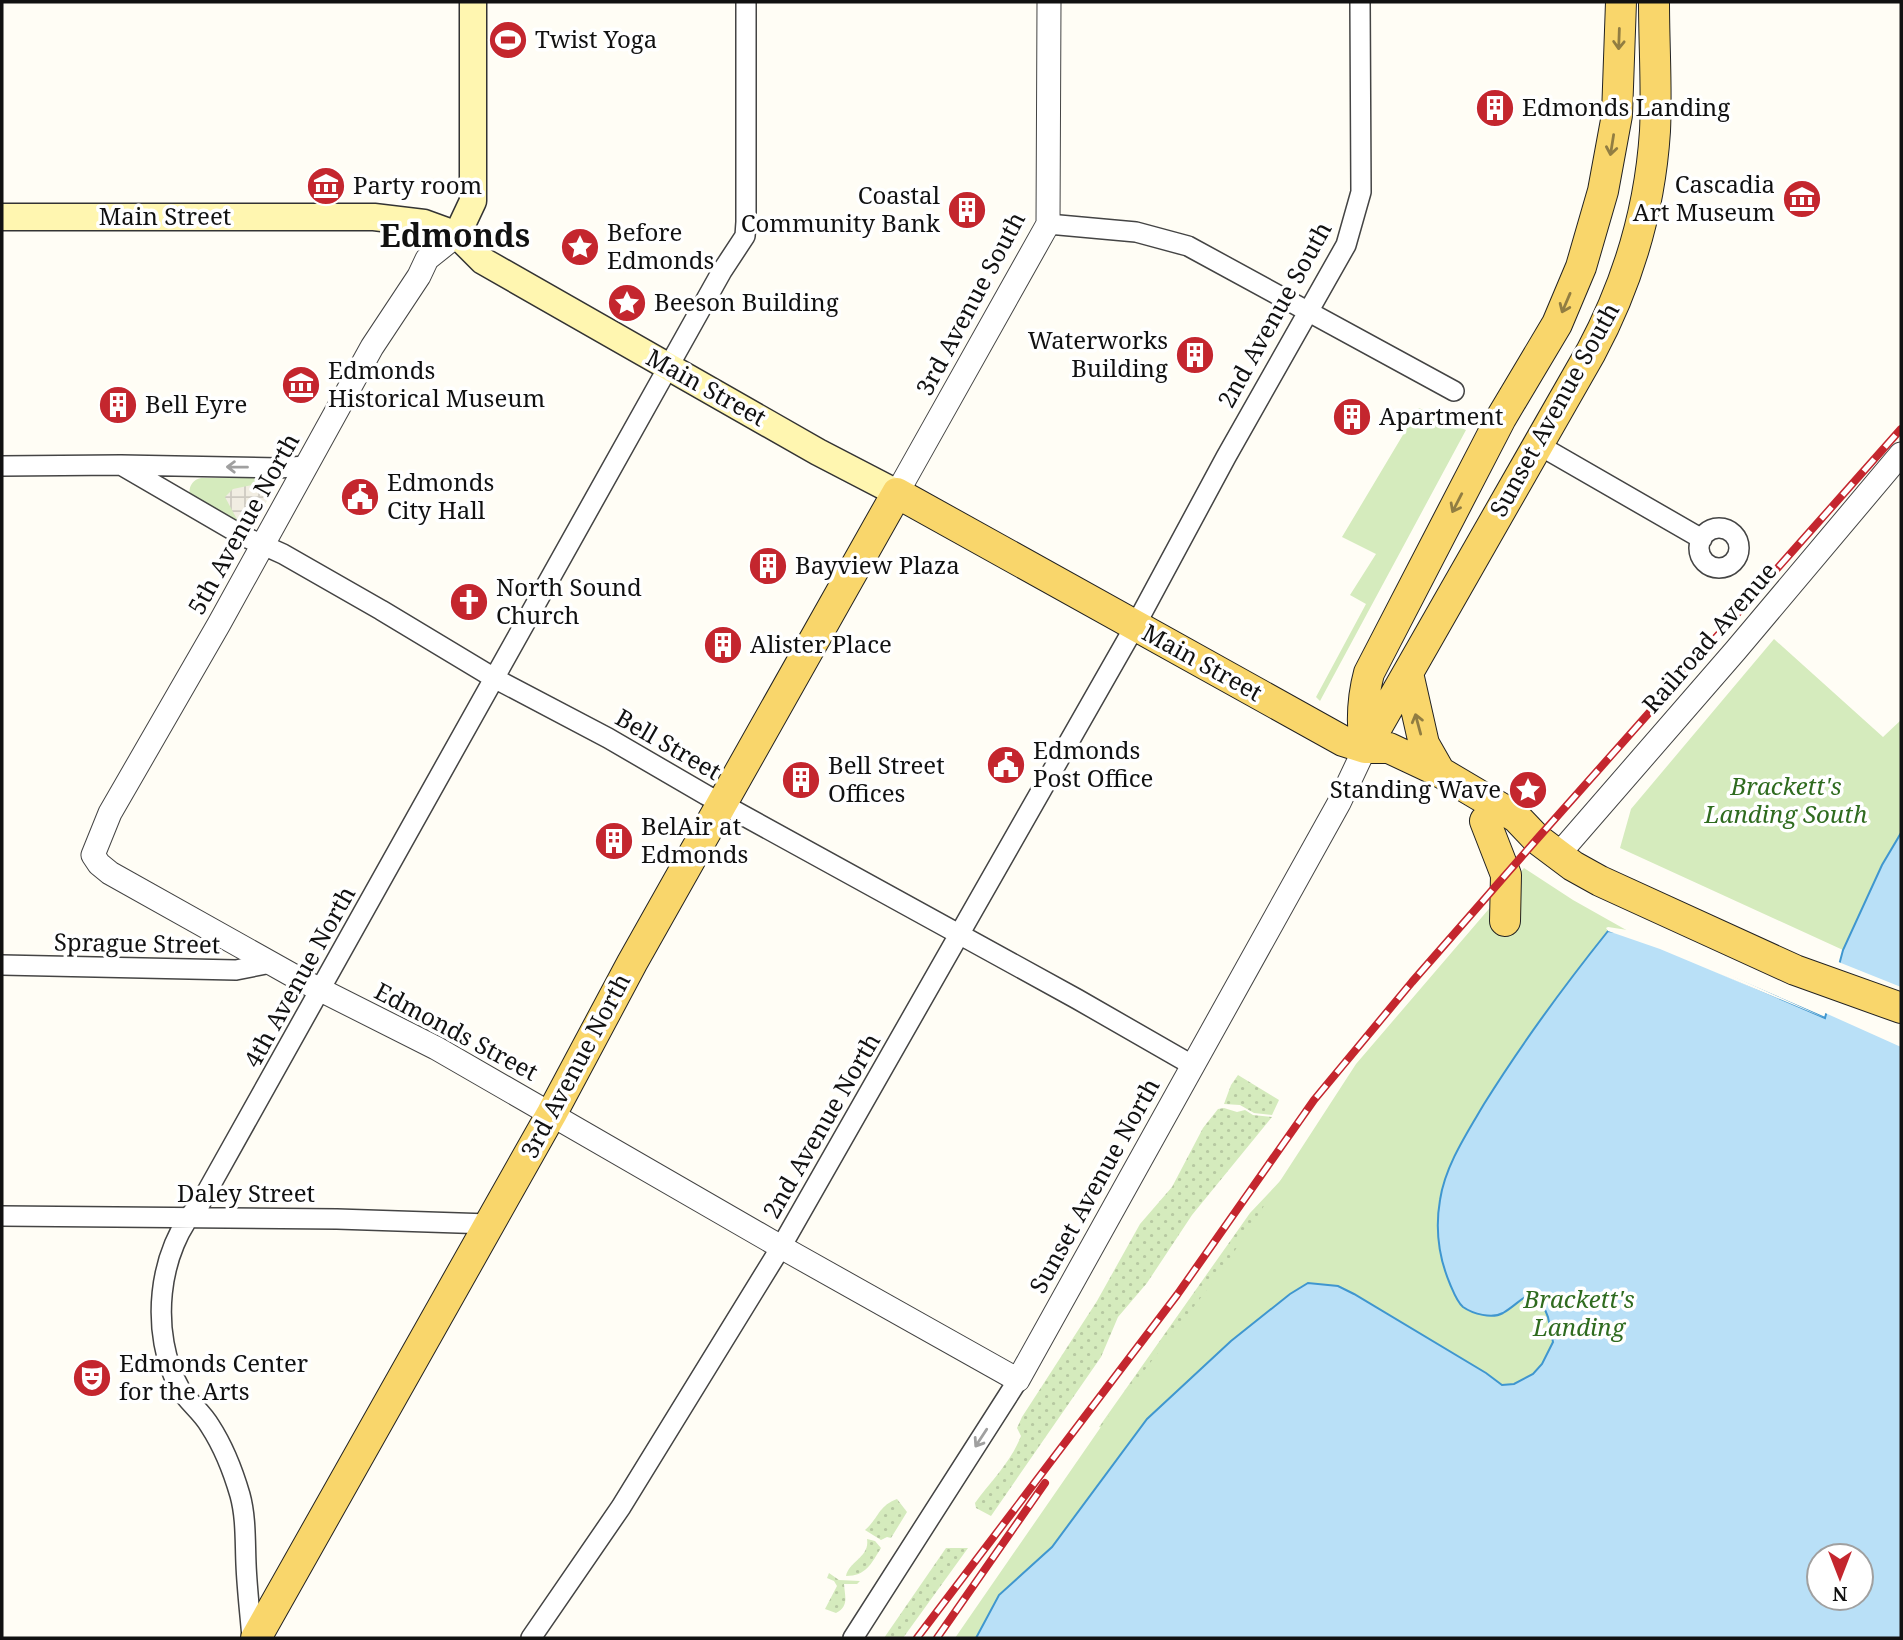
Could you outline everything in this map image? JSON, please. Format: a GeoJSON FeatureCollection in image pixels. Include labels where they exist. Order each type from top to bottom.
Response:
{"type":"FeatureCollection","features":[{"type":"Feature","properties":{"kind":"main road"},"geometry":{"type":"LineString","coordinates":[[457,235],[473,201],[473,2]]}},
{"type":"Feature","properties":{"kind":"main road"},"geometry":{"type":"LineString","coordinates":[[1365,748],[1362,699],[1368,673],[1501,418],[1557,324],[1590,239],[1603,191],[1617,115],[1620,2]]}},
{"type":"Feature","properties":{"kind":"main road","name":"Sunset Avenue South"},"geometry":{"type":"LineString","coordinates":[[1365,748],[1607,322],[1634,250],[1648,188],[1655,131],[1654,2]]}},
{"type":"Feature","properties":{"kind":"main road","name":"Main Street"},"geometry":{"type":"LineString","coordinates":[[2,217],[374,217],[424,223],[457,235],[483,261],[1343,741],[1365,748],[1389,748],[1440,772],[1516,817],[1556,853]]}},
{"type":"Feature","properties":{"kind":"main road"},"geometry":{"type":"LineString","coordinates":[[1590,239],[1607,322]]}},
{"type":"Feature","properties":{"kind":"main road","name":"3rd Avenue North"},"geometry":{"type":"LineString","coordinates":[[254,1638],[552,1113],[632,963],[897,494]]}},
{"type":"Feature","properties":{"kind":"main road"},"geometry":{"type":"LineString","coordinates":[[1408,673],[1424,744],[1440,772]]}},
{"type":"Feature","properties":{"kind":"main road","name":"Main Street"},"geometry":{"type":"LineString","coordinates":[[1365,748],[1383,764],[1501,830],[1556,853]]}},
{"type":"Feature","properties":{"kind":"main road"},"geometry":{"type":"LineString","coordinates":[[1485,821],[1506,875],[1505,921]]}},
{"type":"Feature","properties":{"kind":"main road"},"geometry":{"type":"LineString","coordinates":[[1556,853],[1630,896],[1795,970],[1901,1008]]}},
{"type":"Feature","properties":{"kind":"street","name":"4th Avenue North"},"geometry":{"type":"LineString","coordinates":[[254,1638],[241,1497],[234,1475],[210,1425],[180,1389],[165,1349],[160,1306],[172,1248],[186,1218],[200,1204],[321,990],[668,366],[745,236],[746,2]]}},
{"type":"Feature","properties":{"kind":"street","name":"3rd Avenue South"},"geometry":{"type":"LineString","coordinates":[[897,494],[1048,224],[1049,2]]}},
{"type":"Feature","properties":{"kind":"street","name":"2nd Avenue South"},"geometry":{"type":"LineString","coordinates":[[1135,626],[1226,457],[1346,245],[1362,192],[1360,2]]}},
{"type":"Feature","properties":{"kind":"street"},"geometry":{"type":"LineString","coordinates":[[1048,224],[1136,232],[1188,246],[1454,391]]}},
{"type":"Feature","properties":{"kind":"street","name":"5th Avenue North"},"geometry":{"type":"LineString","coordinates":[[110,813],[372,347],[419,276],[427,259],[457,235]]}},
{"type":"Feature","properties":{"kind":"street"},"geometry":{"type":"LineString","coordinates":[[1537,444],[1702,539]]}},
{"type":"Feature","properties":{"kind":"street","name":"Railroad Avenue"},"geometry":{"type":"LineString","coordinates":[[1556,853],[1736,650],[1901,454]]}},
{"type":"Feature","properties":{"kind":"street","name":"Bell Street"},"geometry":{"type":"LineString","coordinates":[[121,465],[243,536],[263,544],[381,610],[494,678],[608,738],[1192,1065]]}},
{"type":"Feature","properties":{"kind":"street"},"geometry":{"type":"LineString","coordinates":[[2,466],[305,466]]}},
{"type":"Feature","properties":{"kind":"street","name":"2nd Avenue North"},"geometry":{"type":"LineString","coordinates":[[531,1638],[621,1507],[781,1247],[1135,626]]}},
{"type":"Feature","properties":{"kind":"street","name":"Sunset Avenue North"},"geometry":{"type":"LineString","coordinates":[[853,1638],[1018,1380],[1339,803],[1365,748]]}},
{"type":"Feature","properties":{"kind":"street","name":"Edmonds Street"},"geometry":{"type":"LineString","coordinates":[[110,813],[93,855],[99,864],[271,963],[436,1048],[552,1113],[781,1247],[1018,1380]]}},
{"type":"Feature","properties":{"kind":"street","name":"Sprague Street"},"geometry":{"type":"LineString","coordinates":[[2,965],[236,970],[271,963]]}},
{"type":"Feature","properties":{"kind":"street","name":"Daley Street"},"geometry":{"type":"LineString","coordinates":[[2,1216],[489,1224]]}},
{"type":"Feature","properties":{"kind":"green space"},"geometry":{"type":"Polygon","coordinates":[[[1419,408],[1466,430],[1320,701],[1316,697],[1366,604],[1350,595],[1376,554],[1342,537],[1419,408]]]}},
{"type":"Feature","properties":{"kind":"green space"},"geometry":{"type":"Polygon","coordinates":[[[201,478],[269,478],[277,482],[250,531],[190,497],[191,485],[201,478]]]}},
{"type":"Feature","properties":{"kind":"green space","name":"Brackett's Landing South"},"geometry":{"type":"Polygon","coordinates":[[[1774,639],[1883,737],[1901,720],[1901,833],[1882,865],[1843,950],[1620,848],[1631,809],[1774,639]]]}},
{"type":"Feature","properties":{"kind":"green space","name":"Brackett's Landing"},"geometry":{"type":"Polygon","coordinates":[[[1524,868],[1573,900],[1660,949],[1867,1542],[1805,1542],[1805,1612],[1875,1612],[1875,1564],[1901,1638],[955,1638],[1105,1421],[1223,1269],[1356,1064],[1524,868]]]}},
{"type":"Feature","properties":{"kind":"green space"},"geometry":{"type":"Polygon","coordinates":[[[1238,1075],[1279,1100],[1272,1115],[1254,1113],[1240,1105],[1224,1104],[1238,1075]]]}},
{"type":"Feature","properties":{"kind":"green space"},"geometry":{"type":"Polygon","coordinates":[[[1218,1109],[1272,1117],[1192,1215],[1147,1283],[1118,1317],[1101,1357],[991,1516],[976,1508],[975,1503],[1017,1445],[1021,1436],[1017,1428],[1022,1417],[1097,1301],[1140,1224],[1172,1187],[1203,1128],[1218,1109]]]}},
{"type":"Feature","properties":{"kind":"green space"},"geometry":{"type":"Polygon","coordinates":[[[1298,1162],[1309,1180],[1103,1428],[1099,1427],[1250,1213],[1298,1162]]]}},
{"type":"Feature","properties":{"kind":"green space"},"geometry":{"type":"Polygon","coordinates":[[[897,1499],[907,1512],[891,1538],[881,1540],[865,1530],[882,1509],[897,1499]]]}},
{"type":"Feature","properties":{"kind":"green space"},"geometry":{"type":"Polygon","coordinates":[[[867,1539],[875,1541],[881,1548],[863,1571],[846,1576],[865,1550],[867,1539]]]}},
{"type":"Feature","properties":{"kind":"green space"},"geometry":{"type":"Polygon","coordinates":[[[946,1548],[968,1548],[903,1638],[884,1638],[946,1548]]]}},
{"type":"Feature","properties":{"kind":"green space"},"geometry":{"type":"Polygon","coordinates":[[[829,1573],[839,1580],[860,1581],[857,1584],[844,1584],[845,1604],[836,1613],[825,1609],[837,1586],[827,1578],[829,1573]]]}},
{"type":"Feature","properties":{"kind":"shaded area"},"geometry":{"type":"Polygon","coordinates":[[[259,478],[277,482],[250,531],[239,523],[225,497],[233,489],[252,485],[259,478]]]}},
{"type":"Feature","properties":{"kind":"water","name":"Brackett's Landing"},"geometry":{"type":"Polygon","coordinates":[[[1901,833],[1901,1638],[976,1638],[999,1595],[1052,1547],[1147,1419],[1231,1341],[1308,1283],[1338,1286],[1354,1294],[1502,1385],[1514,1384],[1533,1374],[1542,1364],[1553,1342],[1548,1317],[1539,1295],[1534,1292],[1494,1316],[1472,1312],[1463,1307],[1455,1296],[1441,1254],[1438,1232],[1440,1200],[1452,1162],[1484,1104],[1559,994],[1608,931],[1632,934],[1825,1018],[1843,950],[1882,865],[1901,833]]]}},
{"type":"Feature","properties":{"kind":"pier"},"geometry":{"type":"Polygon","coordinates":[[[1608,927],[1634,931],[1825,1018],[1660,949],[1608,931],[1608,927]]]}},
{"type":"Feature","properties":{"kind":"pier"},"geometry":{"type":"Polygon","coordinates":[[[1836,961],[1901,987],[1901,1047],[1823,1012],[1836,961]]]}},
{"type":"Feature","properties":{"kind":"railway"},"geometry":{"type":"LineString","coordinates":[[917,1638],[1177,1295],[1314,1100],[1412,982],[1537,839],[1901,429]]}},
{"type":"Feature","properties":{"kind":"railway"},"geometry":{"type":"LineString","coordinates":[[937,1638],[1045,1483]]}},
{"type":"Feature","properties":{"kind":"place","name":"Twist Yoga"},"geometry":{"type":"Point","coordinates":[508,40]}},
{"type":"Feature","properties":{"kind":"place","name":"Edmonds Landing"},"geometry":{"type":"Point","coordinates":[1495,108]}},
{"type":"Feature","properties":{"kind":"place","name":"Party room"},"geometry":{"type":"Point","coordinates":[326,186]}},
{"type":"Feature","properties":{"kind":"place","name":"Cascadia Art Museum"},"geometry":{"type":"Point","coordinates":[1802,199]}},
{"type":"Feature","properties":{"kind":"place","name":"Coastal Community Bank"},"geometry":{"type":"Point","coordinates":[967,210]}},
{"type":"Feature","properties":{"kind":"place","name":"Before Edmonds"},"geometry":{"type":"Point","coordinates":[580,247]}},
{"type":"Feature","properties":{"kind":"place","name":"Beeson Building"},"geometry":{"type":"Point","coordinates":[627,303]}},
{"type":"Feature","properties":{"kind":"place","name":"Waterworks Building"},"geometry":{"type":"Point","coordinates":[1195,355]}},
{"type":"Feature","properties":{"kind":"place","name":"Edmonds Historical Museum"},"geometry":{"type":"Point","coordinates":[301,385]}},
{"type":"Feature","properties":{"kind":"place","name":"Bell Eyre"},"geometry":{"type":"Point","coordinates":[118,405]}},
{"type":"Feature","properties":{"kind":"place","name":"Apartment"},"geometry":{"type":"Point","coordinates":[1352,417]}},
{"type":"Feature","properties":{"kind":"place","name":"Edmonds City Hall"},"geometry":{"type":"Point","coordinates":[360,497]}},
{"type":"Feature","properties":{"kind":"place","name":"Bayview Plaza"},"geometry":{"type":"Point","coordinates":[768,566]}},
{"type":"Feature","properties":{"kind":"place","name":"North Sound Church"},"geometry":{"type":"Point","coordinates":[469,602]}},
{"type":"Feature","properties":{"kind":"place","name":"Alister Place"},"geometry":{"type":"Point","coordinates":[723,645]}},
{"type":"Feature","properties":{"kind":"place","name":"Edmonds Post Office"},"geometry":{"type":"Point","coordinates":[1006,765]}},
{"type":"Feature","properties":{"kind":"place","name":"Bell Street Offices"},"geometry":{"type":"Point","coordinates":[801,780]}},
{"type":"Feature","properties":{"kind":"place","name":"Standing Wave"},"geometry":{"type":"Point","coordinates":[1528,790]}},
{"type":"Feature","properties":{"kind":"place","name":"BelAir at Edmonds"},"geometry":{"type":"Point","coordinates":[614,841]}},
{"type":"Feature","properties":{"kind":"place","name":"Edmonds Center for the Arts"},"geometry":{"type":"Point","coordinates":[92,1378]}},
{"type":"Feature","properties":{"kind":"district","name":"Edmonds"},"geometry":{"type":"Point","coordinates":[455,236]}}]}
